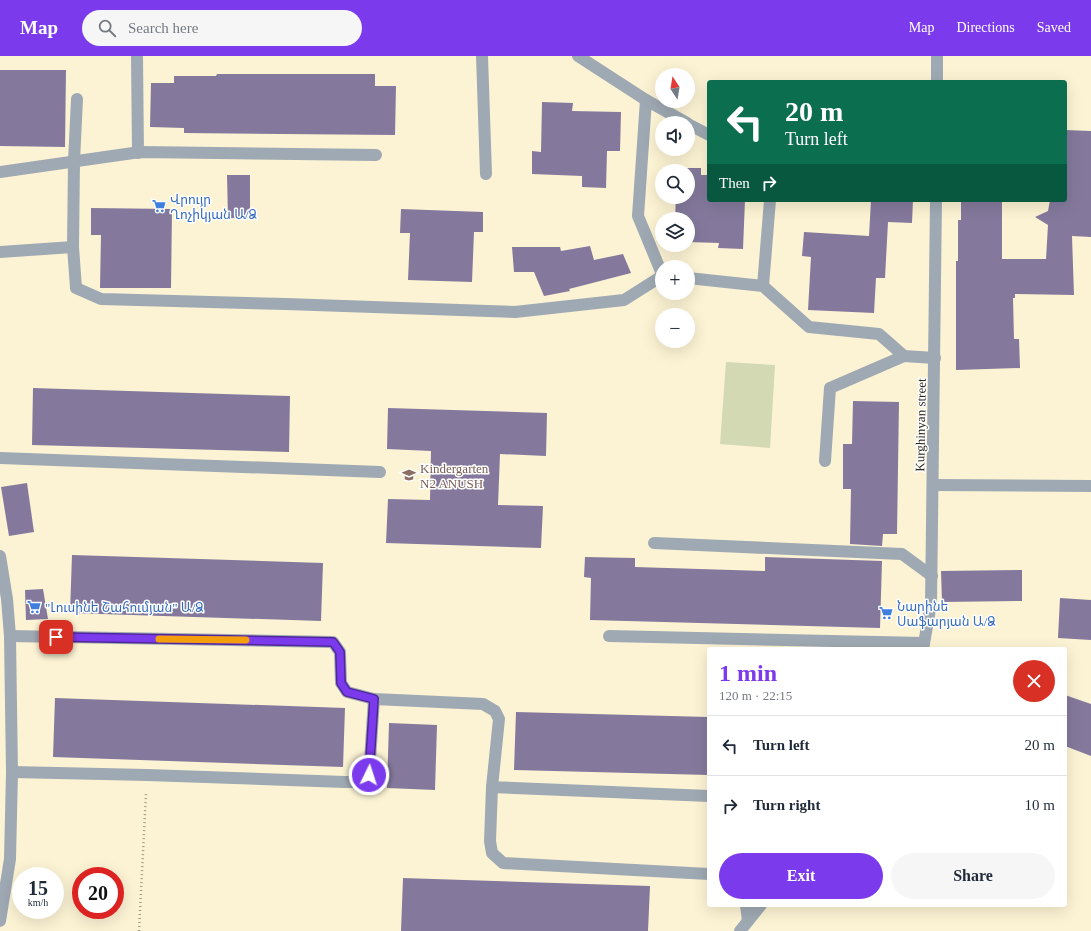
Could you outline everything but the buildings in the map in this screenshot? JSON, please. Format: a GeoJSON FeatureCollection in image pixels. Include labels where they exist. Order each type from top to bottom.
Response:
{"type":"FeatureCollection","features":[{"type":"Feature","properties":{"kind":"street"},"geometry":{"type":"LineString","coordinates":[[136,56],[138,153]]}},
{"type":"Feature","properties":{"kind":"street"},"geometry":{"type":"LineString","coordinates":[[482,56],[486,174]]}},
{"type":"Feature","properties":{"kind":"street"},"geometry":{"type":"LineString","coordinates":[[578,56],[646,100],[675,116]]}},
{"type":"Feature","properties":{"kind":"street"},"geometry":{"type":"LineString","coordinates":[[937,56],[937,80]]}},
{"type":"Feature","properties":{"kind":"street"},"geometry":{"type":"LineString","coordinates":[[77,99],[74,161],[73,247],[76,288],[101,299],[515,312],[624,300],[655,280]]}},
{"type":"Feature","properties":{"kind":"street"},"geometry":{"type":"LineString","coordinates":[[646,100],[638,216],[656,260]]}},
{"type":"Feature","properties":{"kind":"street"},"geometry":{"type":"LineString","coordinates":[[695,127],[707,135]]}},
{"type":"Feature","properties":{"kind":"street"},"geometry":{"type":"LineString","coordinates":[[0,172],[138,153],[376,155]]}},
{"type":"Feature","properties":{"kind":"street"},"geometry":{"type":"LineString","coordinates":[[763,286],[770,202]]}},
{"type":"Feature","properties":{"kind":"street","name":"Kurghinyan street"},"geometry":{"type":"LineString","coordinates":[[924,646],[931,604],[932,576],[936,202]]}},
{"type":"Feature","properties":{"kind":"street"},"geometry":{"type":"LineString","coordinates":[[0,252],[73,247]]}},
{"type":"Feature","properties":{"kind":"street"},"geometry":{"type":"LineString","coordinates":[[695,279],[763,286],[808,327],[879,334],[904,356]]}},
{"type":"Feature","properties":{"kind":"street"},"geometry":{"type":"LineString","coordinates":[[825,461],[830,388],[904,356],[935,358]]}},
{"type":"Feature","properties":{"kind":"street"},"geometry":{"type":"LineString","coordinates":[[0,458],[380,472]]}},
{"type":"Feature","properties":{"kind":"street"},"geometry":{"type":"LineString","coordinates":[[933,485],[1091,486]]}},
{"type":"Feature","properties":{"kind":"street"},"geometry":{"type":"LineString","coordinates":[[654,543],[902,554],[932,576]]}},
{"type":"Feature","properties":{"kind":"street"},"geometry":{"type":"LineString","coordinates":[[0,556],[7,599],[10,636],[12,772],[10,859],[0,921]]}},
{"type":"Feature","properties":{"kind":"street"},"geometry":{"type":"LineString","coordinates":[[10,636],[333,642],[340,652],[341,683],[347,692],[374,699],[483,704],[495,711],[499,719],[492,787],[490,841],[492,853],[503,863],[707,874]]}},
{"type":"Feature","properties":{"kind":"street"},"geometry":{"type":"LineString","coordinates":[[609,636],[924,646]]}},
{"type":"Feature","properties":{"kind":"street"},"geometry":{"type":"LineString","coordinates":[[12,772],[360,782],[369,775],[374,699]]}},
{"type":"Feature","properties":{"kind":"street"},"geometry":{"type":"LineString","coordinates":[[492,787],[707,796]]}},
{"type":"Feature","properties":{"kind":"street"},"geometry":{"type":"LineString","coordinates":[[746,907],[748,921]]}},
{"type":"Feature","properties":{"kind":"street"},"geometry":{"type":"LineString","coordinates":[[740,931],[759,907]]}},
{"type":"Feature","properties":{"kind":"path"},"geometry":{"type":"LineString","coordinates":[[139,931],[147,775]]}},
{"type":"Feature","properties":{"kind":"green space"},"geometry":{"type":"Polygon","coordinates":[[[726,362],[775,365],[770,448],[720,444],[726,362]]]}},
{"type":"Feature","properties":{"kind":"slow traffic"},"geometry":{"type":"LineString","coordinates":[[159,639],[246,640]]}},
{"type":"Feature","properties":{"kind":"place","name":"Վրույր Ղոչիկյան Ա/Ձ"},"geometry":{"type":"Point","coordinates":[159,206]}},
{"type":"Feature","properties":{"kind":"place","name":"Kindergarten N2 ANUSH"},"geometry":{"type":"Point","coordinates":[409,475]}},
{"type":"Feature","properties":{"kind":"place","name":"\"Լուսինե Շահումյան\" Ա/Ձ"},"geometry":{"type":"Point","coordinates":[34,607]}},
{"type":"Feature","properties":{"kind":"place","name":"Նարինե Սաֆարյան Ա/Ձ"},"geometry":{"type":"Point","coordinates":[886,613]}},
{"type":"Feature","properties":{"kind":"route"},"geometry":{"type":"LineString","coordinates":[[56,637],[333,642],[340,652],[341,683],[347,692],[374,699],[369,775]]}}]}
